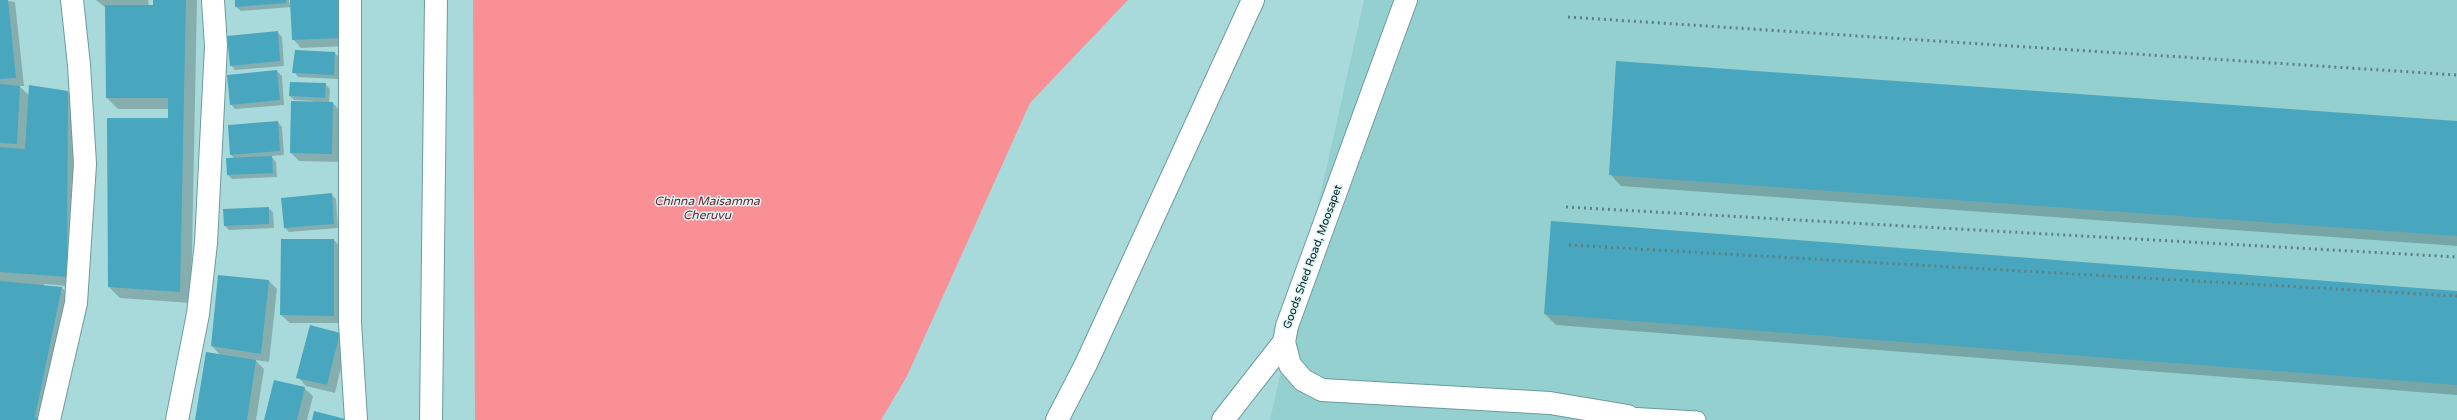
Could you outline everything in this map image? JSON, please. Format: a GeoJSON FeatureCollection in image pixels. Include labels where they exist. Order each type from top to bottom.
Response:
{"type":"FeatureCollection","features":[{"type":"Feature","properties":{"kind":"street"},"geometry":{"type":"LineString","coordinates":[[49,420],[76,303],[85,164],[79,65],[72,0]]}},
{"type":"Feature","properties":{"kind":"street"},"geometry":{"type":"LineString","coordinates":[[177,420],[198,314],[206,243],[216,46],[213,0]]}},
{"type":"Feature","properties":{"kind":"street"},"geometry":{"type":"LineString","coordinates":[[350,0],[350,323],[356,420]]}},
{"type":"Feature","properties":{"kind":"street"},"geometry":{"type":"LineString","coordinates":[[431,420],[436,0]]}},
{"type":"Feature","properties":{"kind":"street"},"geometry":{"type":"LineString","coordinates":[[1057,420],[1086,364],[1253,0]]}},
{"type":"Feature","properties":{"kind":"street","name":"Goods Shed Road, Moosapet"},"geometry":{"type":"LineString","coordinates":[[1406,0],[1287,326],[1284,342],[1290,365],[1303,380],[1322,390],[1550,403],[1628,418]]}},
{"type":"Feature","properties":{"kind":"street"},"geometry":{"type":"LineString","coordinates":[[1223,420],[1284,342]]}},
{"type":"Feature","properties":{"kind":"lane"},"geometry":{"type":"LineString","coordinates":[[1628,418],[1697,420]]}},
{"type":"Feature","properties":{"kind":"shaded area"},"geometry":{"type":"Polygon","coordinates":[[[1364,0],[2457,0],[2457,420],[1270,420],[1364,0]]]}},
{"type":"Feature","properties":{"kind":"water","name":"Chinna Maisamma Cheruvu"},"geometry":{"type":"Polygon","coordinates":[[[473,0],[1128,0],[1030,103],[907,376],[881,420],[475,420],[473,0]]]}},
{"type":"Feature","properties":{"kind":"building"},"geometry":{"type":"Polygon","coordinates":[[[0,0],[8,0],[16,78],[0,79],[0,0]]]}},
{"type":"Feature","properties":{"kind":"building"},"geometry":{"type":"Polygon","coordinates":[[[153,0],[186,0],[180,292],[108,287],[107,118],[168,118],[168,98],[106,98],[105,5],[153,5],[153,0]]]}},
{"type":"Feature","properties":{"kind":"building"},"geometry":{"type":"Polygon","coordinates":[[[235,0],[286,0],[286,3],[235,7],[235,0]]]}},
{"type":"Feature","properties":{"kind":"building"},"geometry":{"type":"Polygon","coordinates":[[[290,0],[339,0],[340,38],[292,40],[290,0]]]}},
{"type":"Feature","properties":{"kind":"building"},"geometry":{"type":"Polygon","coordinates":[[[278,31],[280,61],[230,66],[227,36],[278,31]]]}},
{"type":"Feature","properties":{"kind":"building"},"geometry":{"type":"Polygon","coordinates":[[[295,50],[335,52],[334,75],[292,73],[295,50]]]}},
{"type":"Feature","properties":{"kind":"building"},"geometry":{"type":"Polygon","coordinates":[[[1616,61],[2457,121],[2457,236],[1609,175],[1616,61]]]}},
{"type":"Feature","properties":{"kind":"building"},"geometry":{"type":"Polygon","coordinates":[[[277,70],[280,100],[230,105],[227,75],[277,70]]]}},
{"type":"Feature","properties":{"kind":"building"},"geometry":{"type":"Polygon","coordinates":[[[290,82],[326,83],[325,98],[289,96],[290,82]]]}},
{"type":"Feature","properties":{"kind":"building"},"geometry":{"type":"Polygon","coordinates":[[[0,84],[20,86],[17,144],[0,143],[0,84]]]}},
{"type":"Feature","properties":{"kind":"building"},"geometry":{"type":"Polygon","coordinates":[[[29,85],[68,91],[67,277],[0,272],[0,147],[25,149],[29,85]]]}},
{"type":"Feature","properties":{"kind":"building"},"geometry":{"type":"Polygon","coordinates":[[[291,101],[333,102],[332,154],[290,153],[291,101]]]}},
{"type":"Feature","properties":{"kind":"building"},"geometry":{"type":"Polygon","coordinates":[[[278,121],[280,151],[230,155],[228,125],[278,121]]]}},
{"type":"Feature","properties":{"kind":"building"},"geometry":{"type":"Polygon","coordinates":[[[272,156],[273,173],[227,175],[226,158],[272,156]]]}},
{"type":"Feature","properties":{"kind":"building"},"geometry":{"type":"Polygon","coordinates":[[[332,193],[334,224],[284,228],[281,198],[332,193]]]}},
{"type":"Feature","properties":{"kind":"building"},"geometry":{"type":"Polygon","coordinates":[[[269,207],[269,224],[224,226],[223,209],[269,207]]]}},
{"type":"Feature","properties":{"kind":"building"},"geometry":{"type":"Polygon","coordinates":[[[1551,221],[2457,291],[2457,385],[1544,314],[1551,221]]]}},
{"type":"Feature","properties":{"kind":"building"},"geometry":{"type":"Polygon","coordinates":[[[281,239],[334,239],[334,316],[280,315],[281,239]]]}},
{"type":"Feature","properties":{"kind":"building"},"geometry":{"type":"Polygon","coordinates":[[[218,275],[269,280],[261,354],[211,346],[218,275]]]}},
{"type":"Feature","properties":{"kind":"building"},"geometry":{"type":"Polygon","coordinates":[[[0,281],[62,287],[35,417],[40,420],[0,420],[0,281]]]}},
{"type":"Feature","properties":{"kind":"building"},"geometry":{"type":"Polygon","coordinates":[[[310,325],[340,333],[327,385],[296,378],[310,325]]]}},
{"type":"Feature","properties":{"kind":"building"},"geometry":{"type":"Polygon","coordinates":[[[206,352],[256,360],[247,420],[195,420],[206,352]]]}},
{"type":"Feature","properties":{"kind":"building"},"geometry":{"type":"Polygon","coordinates":[[[274,380],[305,387],[297,420],[264,420],[274,380]]]}},
{"type":"Feature","properties":{"kind":"building"},"geometry":{"type":"Polygon","coordinates":[[[314,411],[345,419],[345,420],[312,420],[314,411]]]}},
{"type":"Feature","properties":{"kind":"railway"},"geometry":{"type":"LineString","coordinates":[[1568,17],[2457,75]]}},
{"type":"Feature","properties":{"kind":"railway"},"geometry":{"type":"LineString","coordinates":[[1566,207],[2457,257]]}},
{"type":"Feature","properties":{"kind":"railway"},"geometry":{"type":"LineString","coordinates":[[1569,245],[2457,296]]}}]}
